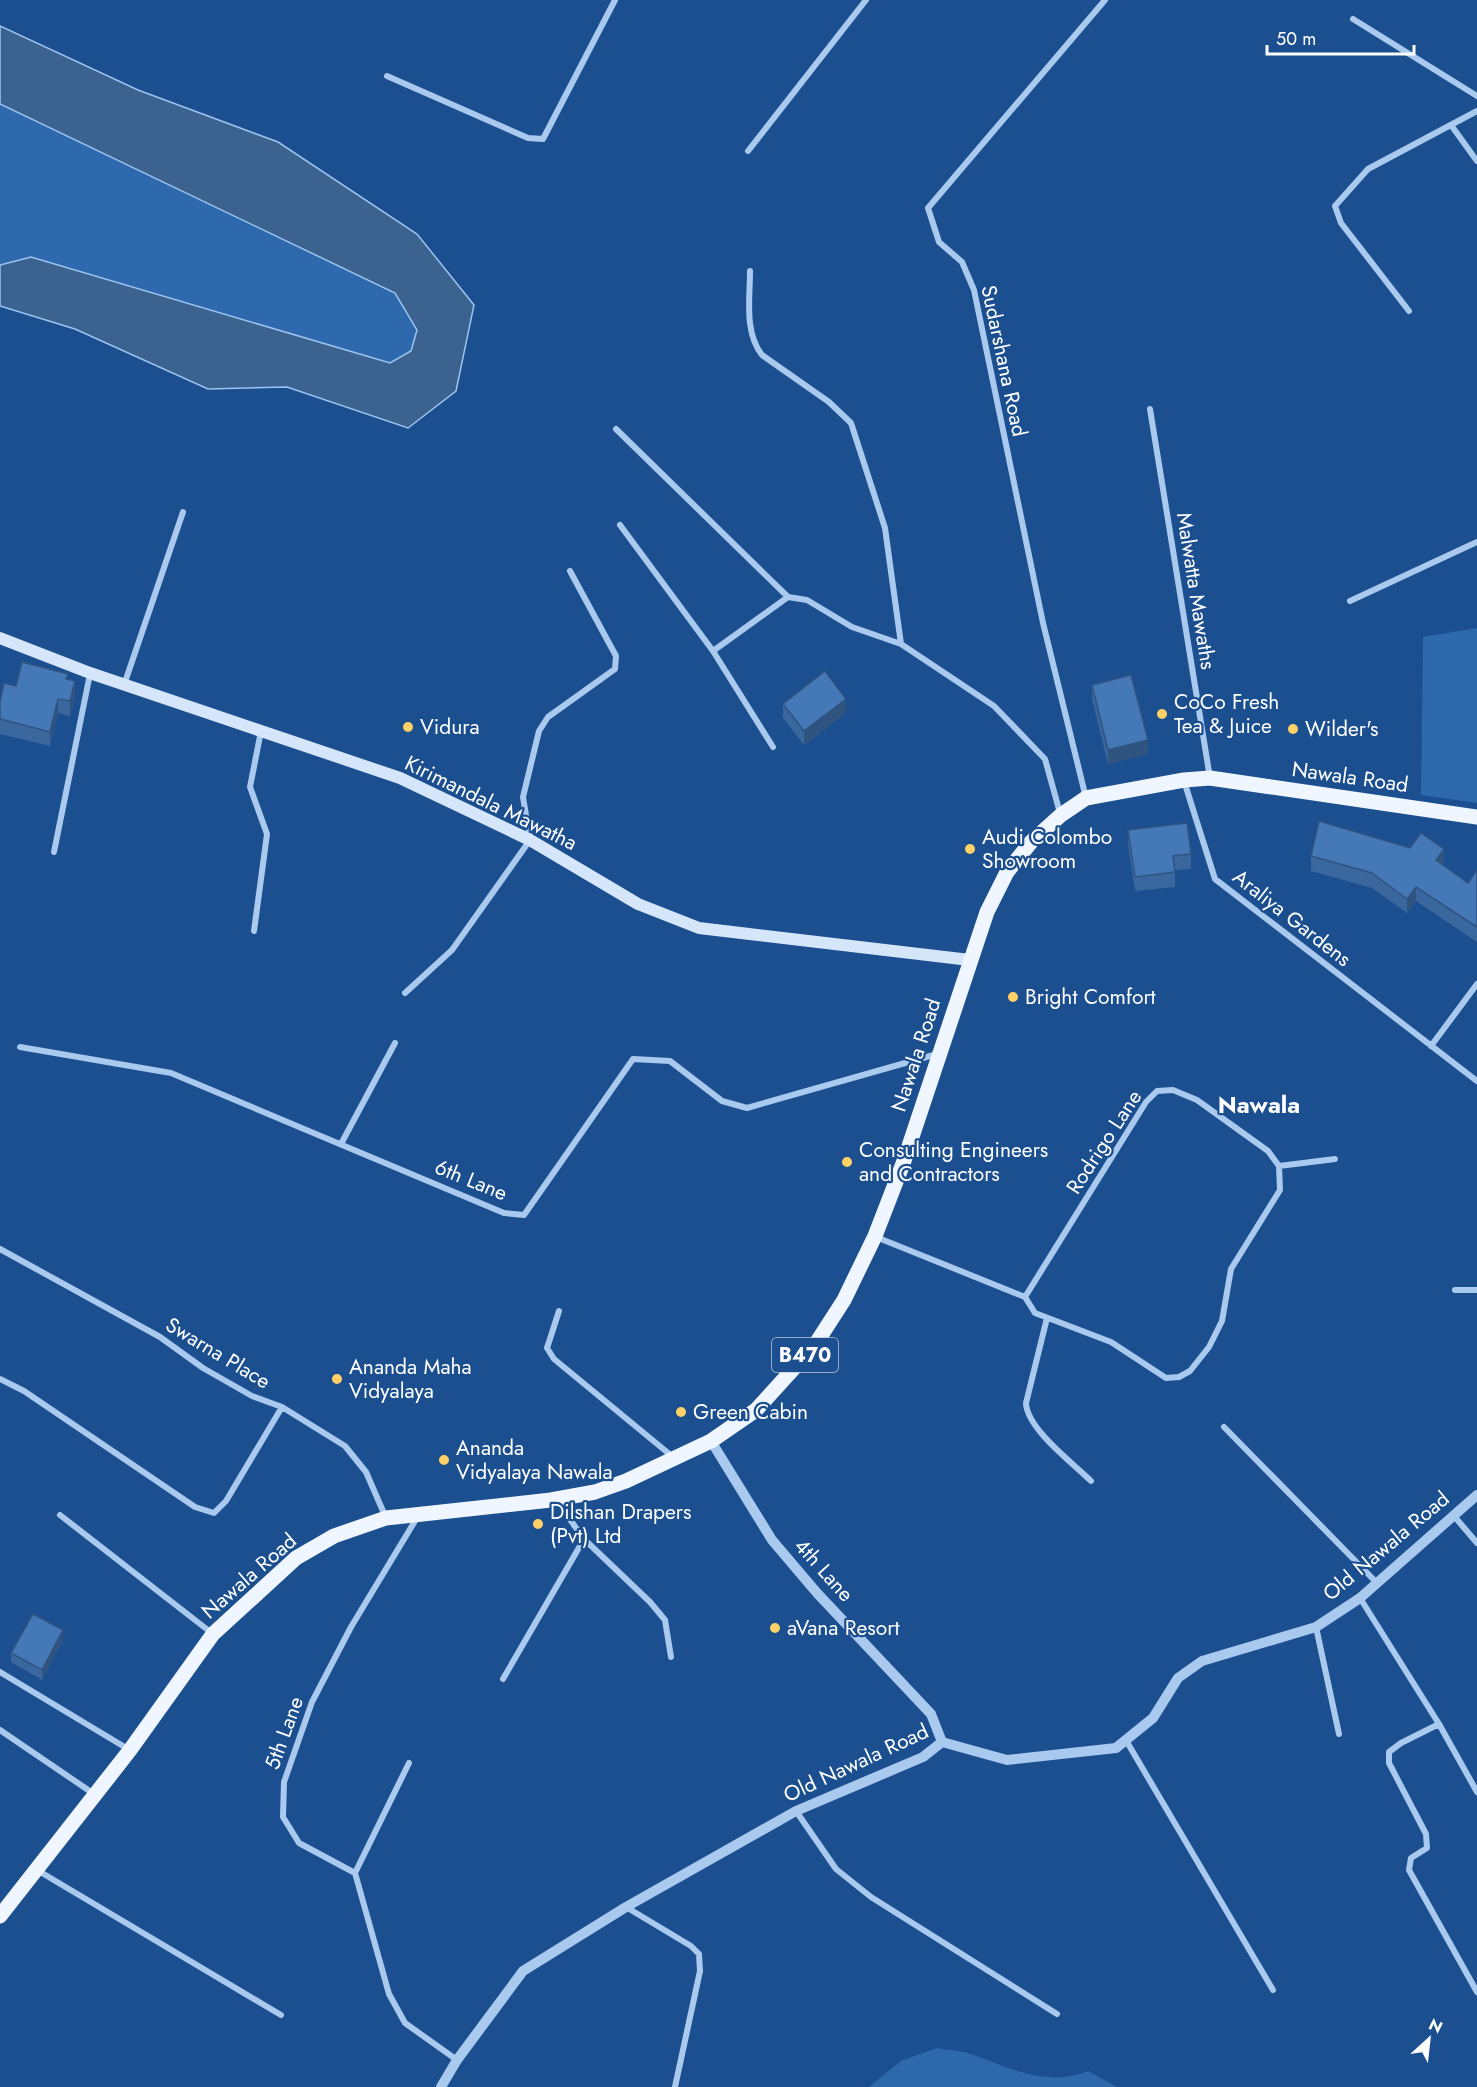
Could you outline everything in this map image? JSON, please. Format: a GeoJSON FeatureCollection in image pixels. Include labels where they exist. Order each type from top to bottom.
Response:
{"type":"FeatureCollection","features":[{"type":"Feature","properties":{"kind":"main road","name":"Kirimandala Mawatha"},"geometry":{"type":"LineString","coordinates":[[0,638],[124,685],[400,778],[530,840],[638,904],[699,928],[970,960]]}},
{"type":"Feature","properties":{"kind":"main road","name":"Nawala Road"},"geometry":{"type":"LineString","coordinates":[[0,1917],[130,1750],[213,1634],[296,1558],[334,1536],[386,1518],[556,1499],[595,1492],[711,1441],[756,1410],[814,1345],[844,1300],[875,1236],[904,1161],[987,912],[1007,873],[1031,842],[1061,815],[1086,798],[1184,780],[1210,778],[1477,817]]}},
{"type":"Feature","properties":{"kind":"street"},"geometry":{"type":"LineString","coordinates":[[387,76],[528,138],[543,139],[615,0]]}},
{"type":"Feature","properties":{"kind":"street"},"geometry":{"type":"LineString","coordinates":[[748,151],[866,0]]}},
{"type":"Feature","properties":{"kind":"street","name":"Sudarshana Road"},"geometry":{"type":"LineString","coordinates":[[1086,798],[1043,623],[974,290],[962,262],[939,242],[928,208],[1105,0]]}},
{"type":"Feature","properties":{"kind":"street"},"geometry":{"type":"LineString","coordinates":[[1353,19],[1477,96]]}},
{"type":"Feature","properties":{"kind":"street"},"geometry":{"type":"LineString","coordinates":[[1409,311],[1341,223],[1335,206],[1368,169],[1477,111]]}},
{"type":"Feature","properties":{"kind":"street"},"geometry":{"type":"LineString","coordinates":[[1451,125],[1477,161]]}},
{"type":"Feature","properties":{"kind":"street"},"geometry":{"type":"LineString","coordinates":[[750,271],[750,324],[754,345],[762,355],[829,402],[850,423],[885,528],[901,644]]}},
{"type":"Feature","properties":{"kind":"street","name":"Malwatta Mawaths"},"geometry":{"type":"LineString","coordinates":[[1149,409],[1210,778]]}},
{"type":"Feature","properties":{"kind":"street"},"geometry":{"type":"LineString","coordinates":[[616,429],[788,597],[807,600],[852,627],[901,644],[994,706],[1045,759],[1061,815]]}},
{"type":"Feature","properties":{"kind":"street"},"geometry":{"type":"LineString","coordinates":[[124,685],[183,512]]}},
{"type":"Feature","properties":{"kind":"street"},"geometry":{"type":"LineString","coordinates":[[620,525],[713,651],[772,747]]}},
{"type":"Feature","properties":{"kind":"street"},"geometry":{"type":"LineString","coordinates":[[1350,601],[1477,542]]}},
{"type":"Feature","properties":{"kind":"street"},"geometry":{"type":"LineString","coordinates":[[405,993],[452,950],[530,840],[523,797],[539,731],[548,717],[615,669],[616,656],[570,572]]}},
{"type":"Feature","properties":{"kind":"street"},"geometry":{"type":"LineString","coordinates":[[713,651],[788,597]]}},
{"type":"Feature","properties":{"kind":"street"},"geometry":{"type":"LineString","coordinates":[[54,852],[90,673]]}},
{"type":"Feature","properties":{"kind":"street"},"geometry":{"type":"LineString","coordinates":[[254,931],[267,834],[250,787],[261,731]]}},
{"type":"Feature","properties":{"kind":"street","name":"Araliya Gardens"},"geometry":{"type":"LineString","coordinates":[[1184,780],[1215,879],[1477,1082]]}},
{"type":"Feature","properties":{"kind":"street"},"geometry":{"type":"LineString","coordinates":[[1431,1046],[1477,984]]}},
{"type":"Feature","properties":{"kind":"street"},"geometry":{"type":"LineString","coordinates":[[341,1144],[395,1043]]}},
{"type":"Feature","properties":{"kind":"street","name":"6th Lane"},"geometry":{"type":"LineString","coordinates":[[20,1047],[171,1073],[504,1213],[524,1215],[633,1059],[670,1061],[722,1101],[747,1108],[938,1054]]}},
{"type":"Feature","properties":{"kind":"street","name":"Rodrigo Lane"},"geometry":{"type":"LineString","coordinates":[[1025,1297],[1146,1102],[1157,1091],[1173,1090],[1197,1100],[1268,1151],[1279,1166]]}},
{"type":"Feature","properties":{"kind":"street"},"geometry":{"type":"LineString","coordinates":[[875,1236],[1025,1297],[1035,1313],[1111,1342],[1166,1378],[1179,1377],[1190,1371],[1209,1347],[1222,1321],[1231,1269],[1280,1190],[1279,1166],[1335,1159]]}},
{"type":"Feature","properties":{"kind":"street","name":"Swarna Place"},"geometry":{"type":"LineString","coordinates":[[0,1249],[160,1337],[203,1368],[252,1396],[282,1407],[345,1446],[366,1472],[386,1518]]}},
{"type":"Feature","properties":{"kind":"street"},"geometry":{"type":"LineString","coordinates":[[1455,1290],[1477,1290]]}},
{"type":"Feature","properties":{"kind":"street"},"geometry":{"type":"LineString","coordinates":[[559,1311],[547,1347],[554,1359],[674,1458]]}},
{"type":"Feature","properties":{"kind":"street"},"geometry":{"type":"LineString","coordinates":[[1047,1318],[1026,1403],[1026,1412],[1035,1427],[1091,1481]]}},
{"type":"Feature","properties":{"kind":"street"},"geometry":{"type":"LineString","coordinates":[[0,1379],[24,1391],[195,1507],[214,1513],[226,1501],[282,1407]]}},
{"type":"Feature","properties":{"kind":"street"},"geometry":{"type":"LineString","coordinates":[[1224,1426],[1377,1583]]}},
{"type":"Feature","properties":{"kind":"street","name":"4th Lane"},"geometry":{"type":"LineString","coordinates":[[711,1441],[772,1540],[817,1593],[931,1714],[942,1742]]}},
{"type":"Feature","properties":{"kind":"street","name":"Old Nawala Road"},"geometry":{"type":"LineString","coordinates":[[445,2085],[457,2060],[523,1971],[626,1907],[796,1811],[923,1757],[942,1742],[1007,1760],[1116,1748],[1153,1718],[1178,1678],[1202,1661],[1316,1627],[1360,1598],[1477,1495]]}},
{"type":"Feature","properties":{"kind":"street"},"geometry":{"type":"LineString","coordinates":[[556,1499],[585,1539],[650,1602],[665,1620],[671,1657]]}},
{"type":"Feature","properties":{"kind":"street"},"geometry":{"type":"LineString","coordinates":[[60,1515],[213,1634]]}},
{"type":"Feature","properties":{"kind":"street","name":"5th Lane"},"geometry":{"type":"LineString","coordinates":[[355,1873],[299,1843],[283,1817],[284,1782],[312,1702],[351,1627],[418,1516]]}},
{"type":"Feature","properties":{"kind":"street"},"geometry":{"type":"LineString","coordinates":[[1454,1516],[1477,1543]]}},
{"type":"Feature","properties":{"kind":"street"},"geometry":{"type":"LineString","coordinates":[[503,1678],[585,1539]]}},
{"type":"Feature","properties":{"kind":"street"},"geometry":{"type":"LineString","coordinates":[[1360,1598],[1439,1725],[1477,1792]]}},
{"type":"Feature","properties":{"kind":"street"},"geometry":{"type":"LineString","coordinates":[[1316,1627],[1340,1734]]}},
{"type":"Feature","properties":{"kind":"street"},"geometry":{"type":"LineString","coordinates":[[0,1672],[130,1750]]}},
{"type":"Feature","properties":{"kind":"street"},"geometry":{"type":"LineString","coordinates":[[1439,1725],[1401,1743],[1389,1752],[1389,1763],[1426,1834],[1427,1848],[1411,1858],[1409,1870],[1477,1992]]}},
{"type":"Feature","properties":{"kind":"street"},"geometry":{"type":"LineString","coordinates":[[0,1730],[95,1795]]}},
{"type":"Feature","properties":{"kind":"street"},"geometry":{"type":"LineString","coordinates":[[1126,1742],[1273,1990]]}},
{"type":"Feature","properties":{"kind":"street"},"geometry":{"type":"LineString","coordinates":[[409,1763],[355,1873],[388,1994],[405,2023],[457,2060]]}},
{"type":"Feature","properties":{"kind":"street"},"geometry":{"type":"LineString","coordinates":[[796,1811],[836,1869],[872,1897],[1057,2014]]}},
{"type":"Feature","properties":{"kind":"street"},"geometry":{"type":"LineString","coordinates":[[37,1869],[281,2015]]}},
{"type":"Feature","properties":{"kind":"street"},"geometry":{"type":"LineString","coordinates":[[626,1907],[692,1946],[699,1954],[700,1971],[675,2087]]}},
{"type":"Feature","properties":{"kind":"shaded area"},"geometry":{"type":"Polygon","coordinates":[[[0,26],[138,90],[278,142],[417,234],[474,305],[456,391],[408,428],[287,387],[208,389],[75,329],[0,306],[0,265],[31,257],[390,363],[411,351],[417,330],[395,293],[0,104],[0,26]]]}},
{"type":"Feature","properties":{"kind":"shaded area"},"geometry":{"type":"Polygon","coordinates":[[[0,104],[395,293],[417,330],[411,351],[390,363],[31,257],[0,265],[0,104]]]}},
{"type":"Feature","properties":{"kind":"shaded area"},"geometry":{"type":"Polygon","coordinates":[[[1477,628],[1477,803],[1421,795],[1423,637],[1477,628]]]}},
{"type":"Feature","properties":{"kind":"shaded area"},"geometry":{"type":"Polygon","coordinates":[[[937,2048],[970,2054],[1017,2071],[1044,2077],[1073,2076],[1088,2071],[1117,2087],[869,2087],[901,2061],[937,2048]]]}},
{"type":"Feature","properties":{"kind":"building"},"geometry":{"type":"Polygon","coordinates":[[[22,662],[68,674],[66,679],[75,681],[70,701],[58,699],[50,732],[0,719],[0,702],[4,683],[16,686],[22,662]]]}},
{"type":"Feature","properties":{"kind":"building"},"geometry":{"type":"Polygon","coordinates":[[[825,671],[846,699],[804,731],[783,704],[825,671]]]}},
{"type":"Feature","properties":{"kind":"building"},"geometry":{"type":"Polygon","coordinates":[[[1131,675],[1148,740],[1108,750],[1092,685],[1131,675]]]}},
{"type":"Feature","properties":{"kind":"building"},"geometry":{"type":"Polygon","coordinates":[[[1319,821],[1410,848],[1421,833],[1444,849],[1436,860],[1468,883],[1477,870],[1477,927],[1416,887],[1407,899],[1372,873],[1311,856],[1319,821]]]}},
{"type":"Feature","properties":{"kind":"building"},"geometry":{"type":"Polygon","coordinates":[[[1187,823],[1191,854],[1173,856],[1175,872],[1135,877],[1128,830],[1187,823]]]}},
{"type":"Feature","properties":{"kind":"building"},"geometry":{"type":"Polygon","coordinates":[[[33,1614],[63,1630],[42,1670],[11,1653],[33,1614]]]}},
{"type":"Feature","properties":{"kind":"place","name":"CoCo Fresh Tea & Juice"},"geometry":{"type":"Point","coordinates":[1162,714]}},
{"type":"Feature","properties":{"kind":"place","name":"Vidura"},"geometry":{"type":"Point","coordinates":[408,727]}},
{"type":"Feature","properties":{"kind":"place","name":"Wilder's"},"geometry":{"type":"Point","coordinates":[1293,729]}},
{"type":"Feature","properties":{"kind":"place","name":"Audi Colombo Showroom"},"geometry":{"type":"Point","coordinates":[970,849]}},
{"type":"Feature","properties":{"kind":"place","name":"Bright Comfort"},"geometry":{"type":"Point","coordinates":[1013,997]}},
{"type":"Feature","properties":{"kind":"place","name":"Consulting Engineers and Contractors"},"geometry":{"type":"Point","coordinates":[847,1162]}},
{"type":"Feature","properties":{"kind":"place","name":"Ananda Maha Vidyalaya"},"geometry":{"type":"Point","coordinates":[337,1379]}},
{"type":"Feature","properties":{"kind":"place","name":"Green Cabin"},"geometry":{"type":"Point","coordinates":[681,1412]}},
{"type":"Feature","properties":{"kind":"place","name":"Ananda Vidyalaya Nawala"},"geometry":{"type":"Point","coordinates":[444,1460]}},
{"type":"Feature","properties":{"kind":"place","name":"Dilshan Drapers (Pvt) Ltd"},"geometry":{"type":"Point","coordinates":[538,1524]}},
{"type":"Feature","properties":{"kind":"place","name":"aVana Resort"},"geometry":{"type":"Point","coordinates":[775,1628]}},
{"type":"Feature","properties":{"kind":"district","name":"Nawala"},"geometry":{"type":"Point","coordinates":[1259,1105]}}]}
